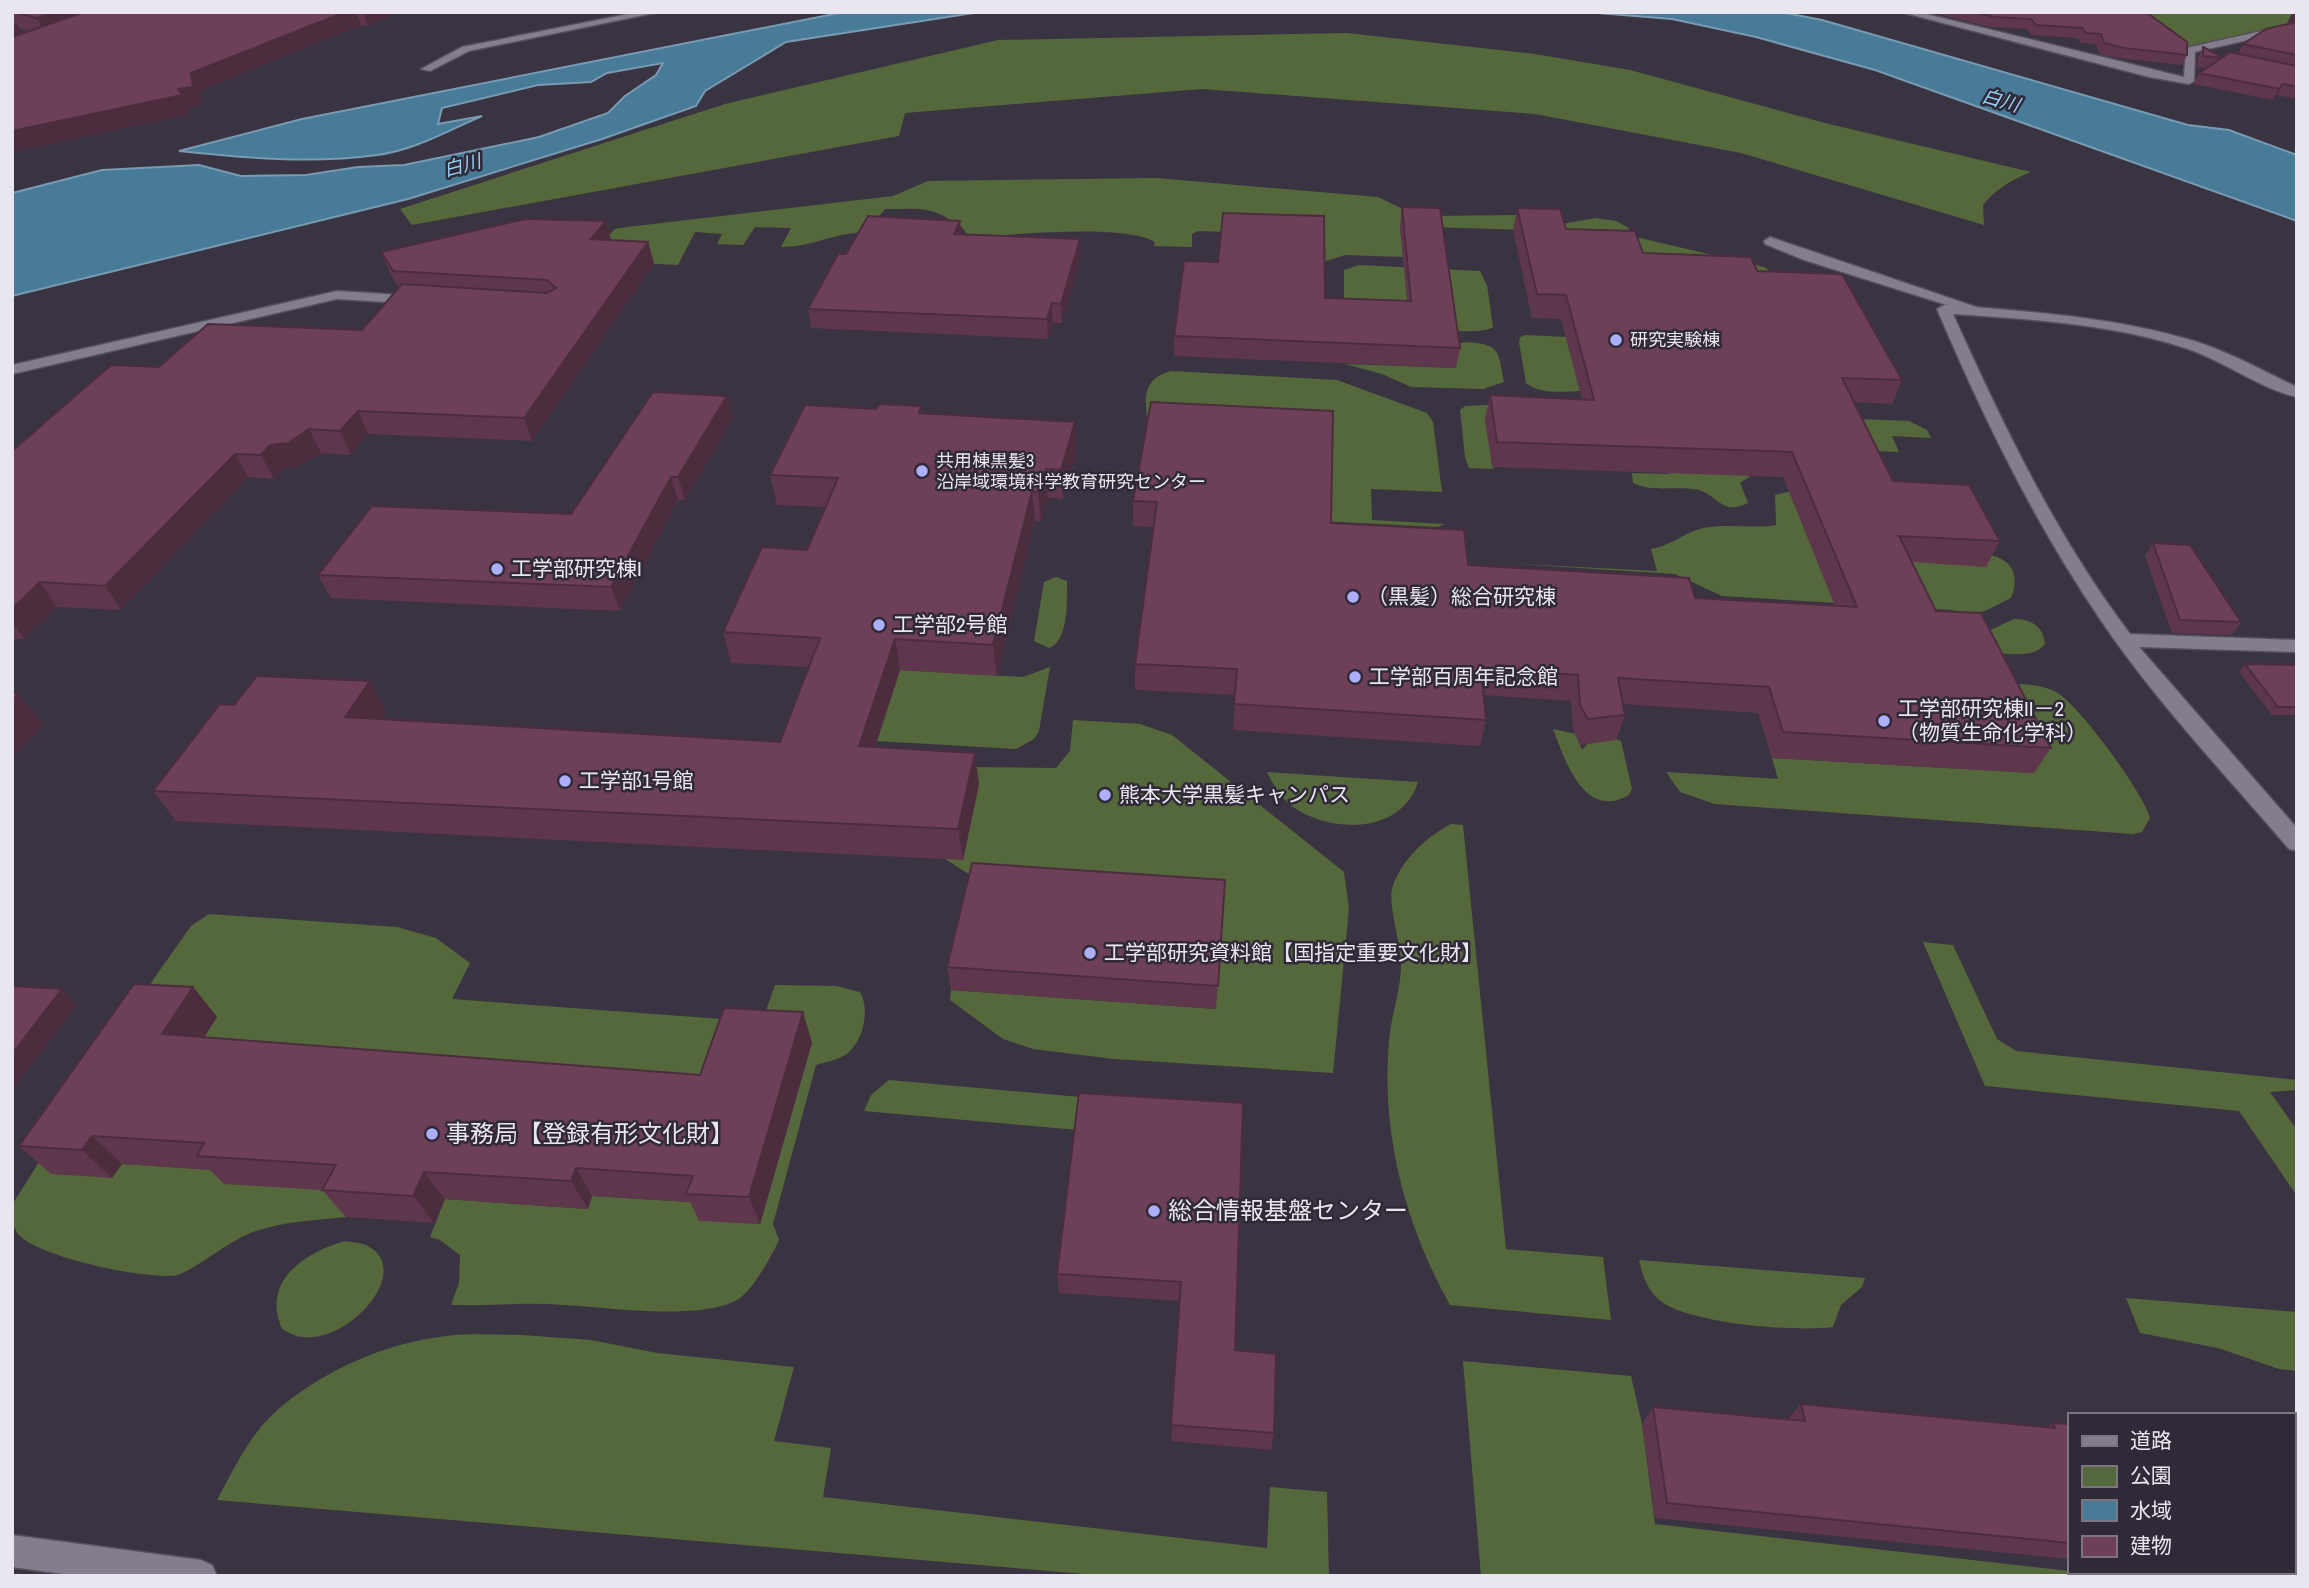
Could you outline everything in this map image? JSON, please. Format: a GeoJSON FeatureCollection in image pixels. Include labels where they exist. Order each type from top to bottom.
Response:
{"type":"FeatureCollection","features":[{"type":"Feature","properties":{"kind":"street"},"geometry":{"type":"LineString","coordinates":[[426,69],[466,50],[654,12]]}},
{"type":"Feature","properties":{"kind":"street"},"geometry":{"type":"LineString","coordinates":[[1906,12],[2153,75],[2189,81],[2190,50]]}},
{"type":"Feature","properties":{"kind":"street"},"geometry":{"type":"LineString","coordinates":[[2190,50],[2297,26]]}},
{"type":"Feature","properties":{"kind":"street"},"geometry":{"type":"LineString","coordinates":[[2179,42],[2190,50],[2214,55]]}},
{"type":"Feature","properties":{"kind":"street"},"geometry":{"type":"LineString","coordinates":[[1770,241],[1808,257],[1984,312]]}},
{"type":"Feature","properties":{"kind":"street"},"geometry":{"type":"LineString","coordinates":[[12,370],[337,295],[432,301]]}},
{"type":"Feature","properties":{"kind":"street"},"geometry":{"type":"LineString","coordinates":[[2297,393],[2216,355],[2175,341],[1984,312],[1944,309],[1974,379],[2046,517],[2125,640],[2297,843]]}},
{"type":"Feature","properties":{"kind":"street"},"geometry":{"type":"LineString","coordinates":[[2125,640],[2297,646]]}},
{"type":"Feature","properties":{"kind":"street"},"geometry":{"type":"LineString","coordinates":[[12,1551],[201,1576]]}},
{"type":"Feature","properties":{"kind":"green space"},"geometry":{"type":"Polygon","coordinates":[[[2137,12],[2297,12],[2297,26],[2190,50],[2137,12]]]}},
{"type":"Feature","properties":{"kind":"green space"},"geometry":{"type":"Polygon","coordinates":[[[1347,33],[1535,54],[1630,70],[1825,123],[2031,172],[2005,185],[1988,199],[1983,205],[1984,225],[1741,153],[1535,114],[1202,89],[905,113],[899,136],[412,225],[400,209],[725,104],[998,40],[1347,33]]]}},
{"type":"Feature","properties":{"kind":"green space"},"geometry":{"type":"Polygon","coordinates":[[[1156,178],[1378,197],[1411,213],[1429,216],[1520,215],[1556,225],[1596,218],[1616,221],[1629,228],[1627,235],[1764,267],[1782,279],[1790,295],[1555,231],[1400,226],[1403,257],[1345,255],[1323,262],[1322,235],[1198,231],[1192,234],[1192,247],[1154,246],[1155,242],[1139,236],[1090,232],[1032,233],[962,239],[966,233],[963,228],[940,214],[917,209],[885,209],[866,232],[792,246],[781,247],[791,228],[755,227],[743,245],[717,244],[722,234],[695,232],[678,265],[619,262],[609,235],[615,229],[627,227],[893,196],[928,181],[1156,178]]]}},
{"type":"Feature","properties":{"kind":"green space"},"geometry":{"type":"Polygon","coordinates":[[[1359,265],[1480,271],[1487,285],[1493,327],[1484,330],[1446,331],[1344,319],[1344,270],[1359,265]]]}},
{"type":"Feature","properties":{"kind":"green space"},"geometry":{"type":"Polygon","coordinates":[[[1520,337],[1566,337],[1580,391],[1544,391],[1526,383],[1519,342],[1520,337]]]}},
{"type":"Feature","properties":{"kind":"green space"},"geometry":{"type":"Polygon","coordinates":[[[1469,342],[1488,345],[1497,352],[1504,382],[1483,389],[1411,387],[1382,374],[1345,364],[1456,368],[1453,344],[1469,342]]]}},
{"type":"Feature","properties":{"kind":"green space"},"geometry":{"type":"Polygon","coordinates":[[[1171,371],[1337,380],[1427,413],[1433,422],[1442,492],[1371,489],[1372,520],[1445,524],[1438,527],[1262,518],[1149,426],[1147,392],[1154,379],[1171,371]]]}},
{"type":"Feature","properties":{"kind":"green space"},"geometry":{"type":"Polygon","coordinates":[[[1465,406],[1909,421],[1927,430],[1931,438],[1892,436],[1899,452],[1856,450],[1752,475],[1740,483],[1748,503],[1732,507],[1721,504],[1699,490],[1649,488],[1633,483],[1632,473],[1669,474],[1653,427],[1485,420],[1494,469],[1469,468],[1465,457],[1460,410],[1465,406]]]}},
{"type":"Feature","properties":{"kind":"green space"},"geometry":{"type":"Polygon","coordinates":[[[1801,489],[2005,561],[2015,580],[2011,598],[1985,611],[1956,617],[1953,610],[1722,596],[1675,574],[1502,563],[1657,571],[1651,549],[1703,528],[1776,525],[1775,495],[1801,489]]]}},
{"type":"Feature","properties":{"kind":"green space"},"geometry":{"type":"Polygon","coordinates":[[[1056,577],[1067,581],[1067,608],[1060,637],[1056,644],[1049,648],[1034,641],[1044,582],[1056,577]]]}},
{"type":"Feature","properties":{"kind":"green space"},"geometry":{"type":"Polygon","coordinates":[[[2014,619],[2026,620],[2039,628],[2045,644],[2029,653],[1996,653],[1986,632],[2014,619]]]}},
{"type":"Feature","properties":{"kind":"green space"},"geometry":{"type":"Polygon","coordinates":[[[1050,667],[1039,731],[1034,739],[1016,749],[877,741],[900,670],[1023,677],[1050,667]]]}},
{"type":"Feature","properties":{"kind":"green space"},"geometry":{"type":"Polygon","coordinates":[[[1990,685],[2039,686],[2064,698],[2093,729],[2136,789],[2150,818],[2142,832],[2133,834],[1715,804],[1680,792],[1666,772],[1778,779],[1772,758],[2033,773],[1990,685]]]}},
{"type":"Feature","properties":{"kind":"green space"},"geometry":{"type":"Polygon","coordinates":[[[1073,720],[1140,724],[1172,735],[1344,872],[1349,909],[1333,1073],[1114,1059],[1033,1049],[1003,1039],[950,1000],[951,990],[1216,1009],[990,888],[927,847],[869,766],[1056,768],[1070,751],[1073,720]]]}},
{"type":"Feature","properties":{"kind":"green space"},"geometry":{"type":"Polygon","coordinates":[[[1553,729],[1576,734],[1582,750],[1590,741],[1621,741],[1632,789],[1629,795],[1613,801],[1600,800],[1588,794],[1570,770],[1553,729]]]}},
{"type":"Feature","properties":{"kind":"green space"},"geometry":{"type":"Polygon","coordinates":[[[1267,772],[1418,782],[1410,799],[1397,812],[1382,820],[1345,825],[1309,816],[1293,807],[1278,791],[1267,772]]]}},
{"type":"Feature","properties":{"kind":"green space"},"geometry":{"type":"Polygon","coordinates":[[[1451,824],[1463,825],[1506,1249],[1603,1257],[1611,1320],[1450,1305],[1420,1243],[1409,1210],[1393,1144],[1387,1076],[1389,1041],[1401,968],[1391,896],[1396,879],[1407,860],[1433,835],[1451,824]]]}},
{"type":"Feature","properties":{"kind":"green space"},"geometry":{"type":"Polygon","coordinates":[[[209,914],[397,927],[436,938],[470,963],[452,999],[762,1022],[775,985],[836,986],[860,992],[865,1007],[864,1024],[858,1040],[848,1053],[816,1065],[773,1224],[779,1240],[751,1287],[740,1298],[724,1305],[704,1310],[655,1311],[550,1304],[451,1305],[459,1283],[460,1255],[440,1240],[430,1237],[445,1199],[587,1209],[592,1196],[706,1203],[760,1224],[812,1042],[712,1104],[122,1164],[231,1171],[359,1192],[346,1217],[295,1222],[258,1230],[177,1275],[142,1274],[91,1265],[43,1249],[16,1231],[12,1205],[155,977],[191,926],[209,914]]]}},
{"type":"Feature","properties":{"kind":"green space"},"geometry":{"type":"Polygon","coordinates":[[[1923,942],[1953,945],[1997,1039],[2016,1051],[2297,1080],[2297,1090],[2270,1092],[2297,1130],[2297,1196],[2239,1111],[1985,1086],[1923,942]]]}},
{"type":"Feature","properties":{"kind":"green space"},"geometry":{"type":"Polygon","coordinates":[[[889,1080],[1102,1099],[1078,1130],[864,1111],[871,1095],[889,1080]]]}},
{"type":"Feature","properties":{"kind":"green space"},"geometry":{"type":"Polygon","coordinates":[[[345,1241],[366,1245],[380,1256],[384,1270],[380,1287],[370,1303],[339,1329],[320,1336],[300,1337],[282,1329],[277,1312],[277,1297],[282,1283],[302,1261],[345,1241]]]}},
{"type":"Feature","properties":{"kind":"green space"},"geometry":{"type":"Polygon","coordinates":[[[1639,1260],[1865,1278],[1862,1287],[1841,1305],[1833,1327],[1770,1327],[1720,1321],[1677,1310],[1653,1294],[1639,1260]]]}},
{"type":"Feature","properties":{"kind":"green space"},"geometry":{"type":"Polygon","coordinates":[[[2126,1298],[2297,1312],[2297,1371],[2279,1369],[2218,1348],[2140,1333],[2126,1298]]]}},
{"type":"Feature","properties":{"kind":"green space"},"geometry":{"type":"Polygon","coordinates":[[[465,1335],[522,1335],[591,1340],[657,1353],[794,1367],[774,1441],[831,1448],[823,1497],[1267,1548],[1270,1487],[1327,1492],[1329,1576],[1108,1576],[217,1500],[263,1424],[290,1400],[331,1373],[377,1353],[424,1339],[465,1335]]]}},
{"type":"Feature","properties":{"kind":"green space"},"geometry":{"type":"Polygon","coordinates":[[[1463,1361],[1631,1376],[1642,1424],[1655,1524],[2068,1571],[2068,1574],[2114,1576],[1481,1576],[1463,1361]]]}},
{"type":"Feature","properties":{"kind":"water","name":"白川"},"geometry":{"type":"Polygon","coordinates":[[[844,12],[980,12],[786,42],[705,91],[696,106],[602,139],[408,199],[12,296],[12,193],[102,170],[199,165],[241,176],[306,175],[358,167],[404,165],[539,137],[608,113],[625,96],[656,75],[663,63],[607,73],[591,82],[538,85],[442,108],[438,124],[482,116],[417,145],[390,153],[303,160],[179,151],[302,119],[844,12]]]}},
{"type":"Feature","properties":{"kind":"water","name":"白川"},"geometry":{"type":"Polygon","coordinates":[[[1585,12],[1781,12],[1822,20],[2188,125],[2229,130],[2297,155],[2297,221],[1875,70],[1756,37],[1672,19],[1585,12]]]}},
{"type":"Feature","properties":{"kind":"building"},"geometry":{"type":"Polygon","coordinates":[[[14,12],[55,12],[37,18],[14,12]]]}},
{"type":"Feature","properties":{"kind":"building"},"geometry":{"type":"Polygon","coordinates":[[[84,12],[345,12],[191,73],[193,87],[178,89],[182,95],[12,131],[12,37],[84,12]]]}},
{"type":"Feature","properties":{"kind":"building"},"geometry":{"type":"Polygon","coordinates":[[[1975,12],[2146,12],[2187,42],[2187,55],[2124,48],[2104,43],[2101,34],[2086,33],[2082,28],[2036,25],[2031,19],[1994,17],[1975,12]]]}},
{"type":"Feature","properties":{"kind":"building"},"geometry":{"type":"Polygon","coordinates":[[[2297,22],[2297,55],[2243,44],[2266,29],[2297,22]]]}},
{"type":"Feature","properties":{"kind":"building"},"geometry":{"type":"Polygon","coordinates":[[[2203,47],[2223,57],[2230,52],[2297,66],[2297,87],[2283,84],[2279,89],[2199,73],[2222,58],[2203,56],[2203,47]]]}},
{"type":"Feature","properties":{"kind":"building"},"geometry":{"type":"Polygon","coordinates":[[[1402,207],[1440,208],[1460,348],[1174,336],[1184,261],[1218,262],[1223,213],[1324,216],[1325,298],[1411,301],[1402,207]]]}},
{"type":"Feature","properties":{"kind":"building"},"geometry":{"type":"Polygon","coordinates":[[[1517,208],[1560,209],[1566,229],[1635,231],[1643,253],[1751,257],[1757,271],[1842,274],[1902,380],[1842,378],[1893,481],[1969,485],[2000,541],[1899,536],[1936,611],[1981,613],[2051,748],[1783,732],[1769,687],[1618,678],[1625,715],[1588,719],[1580,705],[1578,675],[1481,669],[1486,720],[1234,704],[1237,669],[1135,664],[1157,502],[1133,501],[1151,402],[1333,411],[1331,523],[1464,530],[1468,565],[1689,578],[1695,598],[1857,607],[1792,452],[1497,442],[1490,395],[1594,400],[1566,295],[1537,294],[1517,208]]]}},
{"type":"Feature","properties":{"kind":"building"},"geometry":{"type":"Polygon","coordinates":[[[868,216],[960,221],[954,234],[1080,239],[1061,304],[1052,303],[1047,319],[808,309],[838,254],[846,254],[868,216]]]}},
{"type":"Feature","properties":{"kind":"building"},"geometry":{"type":"Polygon","coordinates":[[[525,219],[606,221],[591,239],[648,242],[524,418],[358,411],[340,431],[309,429],[288,443],[270,445],[261,455],[235,454],[105,586],[40,582],[12,609],[12,451],[111,365],[159,367],[208,324],[362,330],[402,284],[547,293],[556,288],[547,280],[393,271],[381,252],[525,219]]]}},
{"type":"Feature","properties":{"kind":"building"},"geometry":{"type":"Polygon","coordinates":[[[653,392],[727,396],[678,477],[671,477],[611,587],[318,575],[372,506],[571,514],[653,392]]]}},
{"type":"Feature","properties":{"kind":"building"},"geometry":{"type":"Polygon","coordinates":[[[879,404],[921,406],[919,413],[1075,422],[1061,470],[1046,469],[1038,492],[1032,492],[993,645],[895,639],[859,746],[975,753],[958,829],[153,791],[220,704],[234,705],[257,676],[370,681],[345,717],[780,742],[820,638],[723,632],[762,547],[807,550],[838,478],[770,475],[805,405],[876,409],[879,404]]]}},
{"type":"Feature","properties":{"kind":"building"},"geometry":{"type":"Polygon","coordinates":[[[2153,543],[2190,545],[2241,622],[2180,620],[2153,543]]]}},
{"type":"Feature","properties":{"kind":"building"},"geometry":{"type":"Polygon","coordinates":[[[2245,664],[2296,665],[2297,707],[2278,707],[2245,664]]]}},
{"type":"Feature","properties":{"kind":"building","name":"工学部研究資料館【国指定重要文化財】"},"geometry":{"type":"Polygon","coordinates":[[[972,863],[1225,880],[1218,986],[947,967],[972,863]]]}},
{"type":"Feature","properties":{"kind":"building","name":"事務局【登録有形文化財】"},"geometry":{"type":"Polygon","coordinates":[[[134,984],[193,987],[162,1034],[700,1075],[724,1008],[803,1012],[749,1197],[686,1194],[693,1176],[576,1168],[571,1181],[424,1172],[413,1196],[322,1190],[336,1165],[197,1156],[204,1143],[92,1136],[82,1150],[19,1146],[134,984]]]}},
{"type":"Feature","properties":{"kind":"building"},"geometry":{"type":"Polygon","coordinates":[[[12,986],[62,989],[12,1054],[12,986]]]}},
{"type":"Feature","properties":{"kind":"building","name":"総合情報基盤センター"},"geometry":{"type":"Polygon","coordinates":[[[1079,1093],[1243,1103],[1235,1350],[1276,1354],[1274,1433],[1171,1425],[1181,1282],[1057,1274],[1079,1093]]]}},
{"type":"Feature","properties":{"kind":"building"},"geometry":{"type":"Polygon","coordinates":[[[1801,1404],[2055,1428],[2053,1423],[2068,1424],[2068,1543],[1667,1503],[1653,1407],[1805,1421],[1801,1404]]]}},
{"type":"Feature","properties":{"kind":"place","name":"研究実験棟"},"geometry":{"type":"Point","coordinates":[1616,340]}},
{"type":"Feature","properties":{"kind":"place","name":"共用棟黒髪3 沿岸域環境科学教育研究センター"},"geometry":{"type":"Point","coordinates":[922,471]}},
{"type":"Feature","properties":{"kind":"place","name":"工学部研究棟I"},"geometry":{"type":"Point","coordinates":[497,569]}},
{"type":"Feature","properties":{"kind":"place","name":"（黒髪）総合研究棟"},"geometry":{"type":"Point","coordinates":[1353,597]}},
{"type":"Feature","properties":{"kind":"place","name":"工学部2号館"},"geometry":{"type":"Point","coordinates":[879,625]}},
{"type":"Feature","properties":{"kind":"place","name":"工学部百周年記念館"},"geometry":{"type":"Point","coordinates":[1355,677]}},
{"type":"Feature","properties":{"kind":"place","name":"工学部研究棟II－2 （物質生命化学科）"},"geometry":{"type":"Point","coordinates":[1884,721]}},
{"type":"Feature","properties":{"kind":"place","name":"工学部1号館"},"geometry":{"type":"Point","coordinates":[565,781]}},
{"type":"Feature","properties":{"kind":"place","name":"熊本大学黒髪キャンパス"},"geometry":{"type":"Point","coordinates":[1105,795]}},
{"type":"Feature","properties":{"kind":"place","name":"工学部研究資料館【国指定重要文化財】"},"geometry":{"type":"Point","coordinates":[1090,953]}},
{"type":"Feature","properties":{"kind":"place","name":"事務局【登録有形文化財】"},"geometry":{"type":"Point","coordinates":[432,1134]}},
{"type":"Feature","properties":{"kind":"place","name":"総合情報基盤センター"},"geometry":{"type":"Point","coordinates":[1154,1211]}}]}
